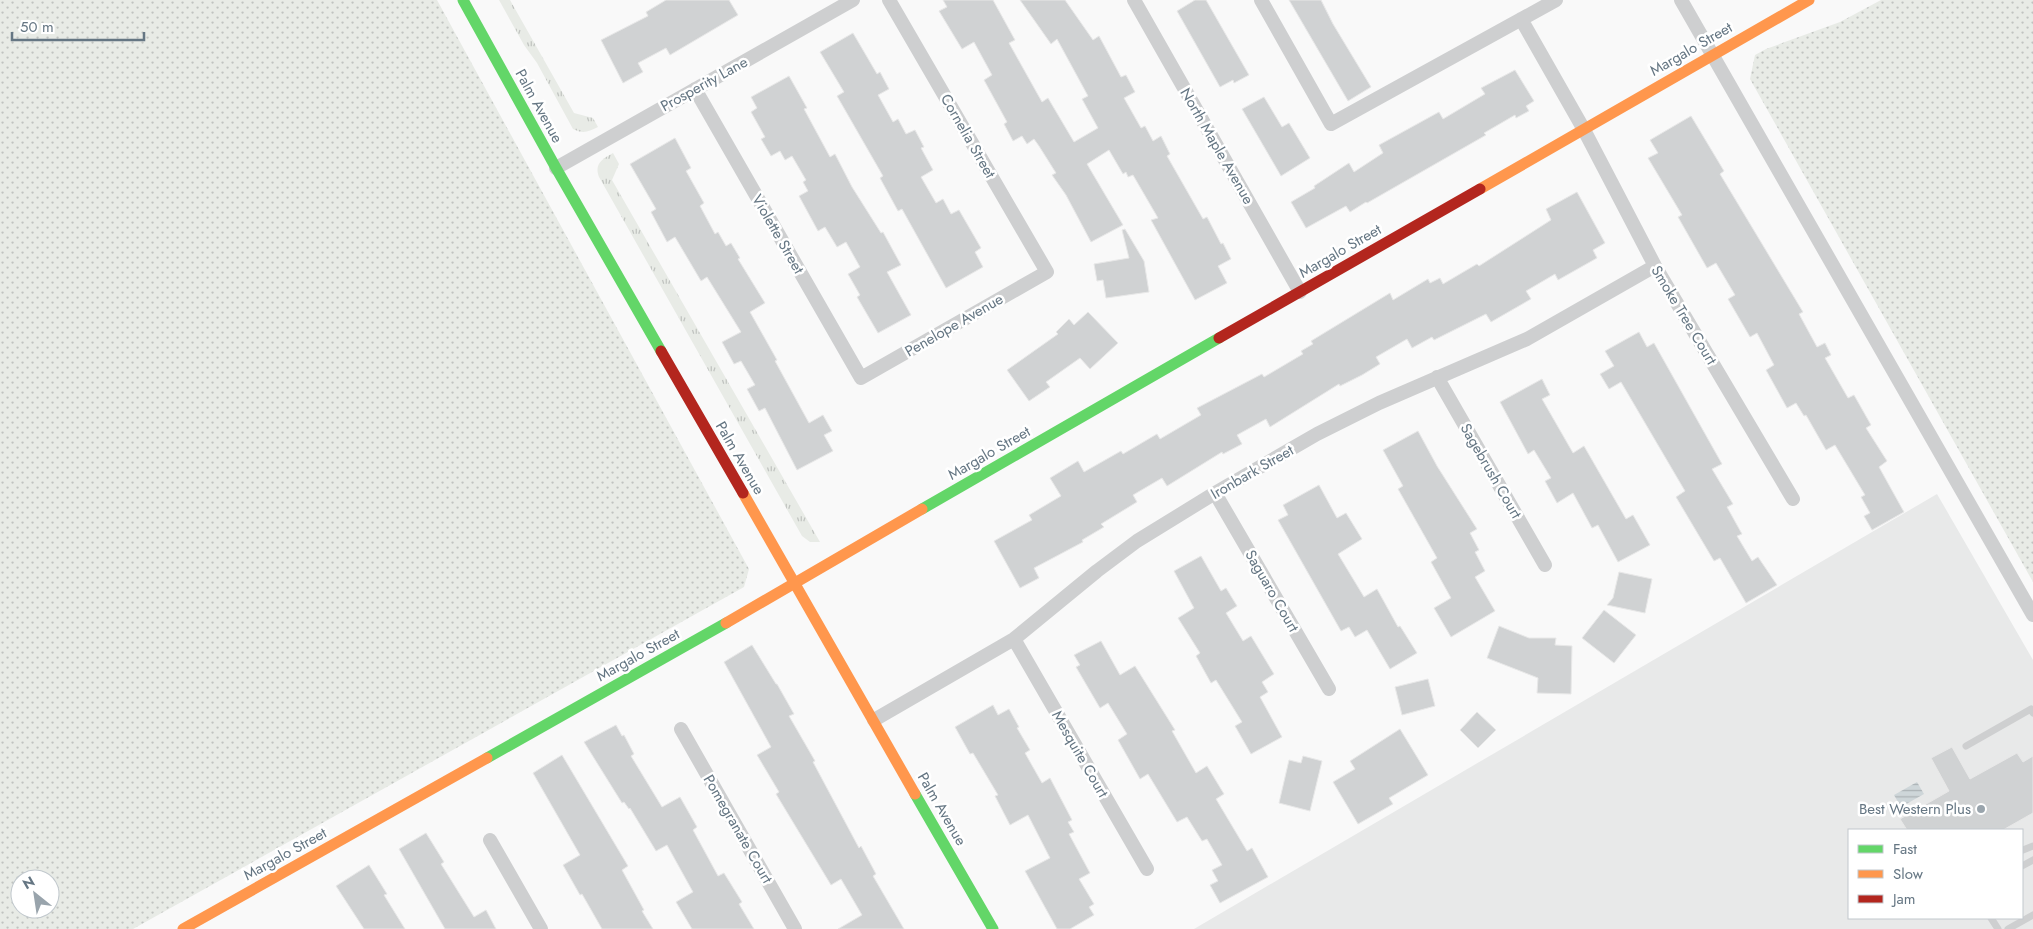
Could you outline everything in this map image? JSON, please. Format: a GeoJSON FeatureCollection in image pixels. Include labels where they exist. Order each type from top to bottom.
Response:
{"type":"FeatureCollection","features":[{"type":"Feature","properties":{"kind":"street","name":"Palm Avenue"},"geometry":{"type":"LineString","coordinates":[[463,0],[556,168],[993,929]]}},
{"type":"Feature","properties":{"kind":"street","name":"Prosperity Lane"},"geometry":{"type":"LineString","coordinates":[[556,168],[852,0]]}},
{"type":"Feature","properties":{"kind":"street","name":"Cornelia Street"},"geometry":{"type":"LineString","coordinates":[[890,0],[1047,272]]}},
{"type":"Feature","properties":{"kind":"street","name":"North Maple Avenue"},"geometry":{"type":"LineString","coordinates":[[1134,0],[1300,292]]}},
{"type":"Feature","properties":{"kind":"street"},"geometry":{"type":"LineString","coordinates":[[1261,0],[1331,124],[1556,0]]}},
{"type":"Feature","properties":{"kind":"street"},"geometry":{"type":"LineString","coordinates":[[1680,0],[2033,615]]}},
{"type":"Feature","properties":{"kind":"street","name":"Margalo Street"},"geometry":{"type":"LineString","coordinates":[[183,929],[762,603],[1808,0]]}},
{"type":"Feature","properties":{"kind":"street","name":"Smoke Tree Court"},"geometry":{"type":"LineString","coordinates":[[1520,19],[1583,128],[1655,266],[1793,499]]}},
{"type":"Feature","properties":{"kind":"street","name":"Violette Street"},"geometry":{"type":"LineString","coordinates":[[695,89],[861,378]]}},
{"type":"Feature","properties":{"kind":"street","name":"Ironbark Street"},"geometry":{"type":"LineString","coordinates":[[874,720],[1014,639],[1130,546],[1215,493],[1326,430],[1379,403],[1527,339],[1655,266]]}},
{"type":"Feature","properties":{"kind":"street","name":"Penelope Avenue"},"geometry":{"type":"LineString","coordinates":[[861,378],[1047,272]]}},
{"type":"Feature","properties":{"kind":"street","name":"Sagebrush Court"},"geometry":{"type":"LineString","coordinates":[[1437,377],[1546,566]]}},
{"type":"Feature","properties":{"kind":"street","name":"Saguaro Court"},"geometry":{"type":"LineString","coordinates":[[1215,493],[1329,689]]}},
{"type":"Feature","properties":{"kind":"street","name":"Mesquite Court"},"geometry":{"type":"LineString","coordinates":[[1014,639],[1147,868]]}},
{"type":"Feature","properties":{"kind":"street","name":"Pomegranate Court"},"geometry":{"type":"LineString","coordinates":[[681,729],[795,929]]}},
{"type":"Feature","properties":{"kind":"street"},"geometry":{"type":"LineString","coordinates":[[490,840],[541,929]]}},
{"type":"Feature","properties":{"kind":"lane"},"geometry":{"type":"LineString","coordinates":[[1966,746],[2031,709],[2033,713]]}},
{"type":"Feature","properties":{"kind":"lane"},"geometry":{"type":"LineString","coordinates":[[2023,850],[2033,846]]}},
{"type":"Feature","properties":{"kind":"lane"},"geometry":{"type":"LineString","coordinates":[[2008,929],[2033,915]]}},
{"type":"Feature","properties":{"kind":"shaded area"},"geometry":{"type":"Polygon","coordinates":[[[1937,494],[2033,660],[2033,929],[1194,929],[1937,494]]]}},
{"type":"Feature","properties":{"kind":"shaded area"},"geometry":{"type":"Polygon","coordinates":[[[1917,782],[1924,794],[1901,807],[1894,795],[1917,782]]]}},
{"type":"Feature","properties":{"kind":"green space"},"geometry":{"type":"Polygon","coordinates":[[[0,0],[437,0],[749,569],[744,587],[133,929],[0,929],[0,0]]]}},
{"type":"Feature","properties":{"kind":"green space"},"geometry":{"type":"Polygon","coordinates":[[[499,0],[510,0],[574,113],[593,118],[598,127],[586,132],[573,129],[537,63],[524,45],[499,0]]]}},
{"type":"Feature","properties":{"kind":"green space"},"geometry":{"type":"Polygon","coordinates":[[[1881,0],[2033,0],[2033,582],[1750,79],[1755,55],[1766,49],[1840,22],[1881,0]]]}},
{"type":"Feature","properties":{"kind":"green space"},"geometry":{"type":"Polygon","coordinates":[[[613,153],[619,164],[612,180],[820,542],[810,542],[802,536],[599,177],[598,165],[605,157],[613,153]]]}},
{"type":"Feature","properties":{"kind":"building"},"geometry":{"type":"Polygon","coordinates":[[[666,0],[729,0],[738,15],[670,55],[666,48],[638,63],[643,72],[623,83],[601,40],[648,16],[646,12],[666,0]]]}},
{"type":"Feature","properties":{"kind":"building"},"geometry":{"type":"Polygon","coordinates":[[[943,0],[993,0],[1015,40],[1009,43],[1042,102],[1048,98],[1074,142],[1098,128],[1082,99],[1088,96],[1057,39],[1051,44],[1020,0],[1065,0],[1093,40],[1099,36],[1121,77],[1126,75],[1135,92],[1124,98],[1141,128],[1145,126],[1153,141],[1161,136],[1170,154],[1167,156],[1203,219],[1207,217],[1221,244],[1223,243],[1231,259],[1218,266],[1227,283],[1195,300],[1151,220],[1158,218],[1133,175],[1128,177],[1126,172],[1123,174],[1109,150],[1087,164],[1123,225],[1091,242],[1066,195],[1052,175],[1056,173],[1034,139],[1027,144],[1022,136],[1013,141],[1004,124],[1007,122],[984,80],[992,75],[974,42],[962,49],[939,11],[947,7],[943,0]]]}},
{"type":"Feature","properties":{"kind":"building"},"geometry":{"type":"Polygon","coordinates":[[[1195,0],[1206,0],[1249,75],[1234,83],[1233,80],[1220,87],[1177,11],[1195,0]]]}},
{"type":"Feature","properties":{"kind":"building"},"geometry":{"type":"Polygon","coordinates":[[[1289,0],[1321,0],[1333,24],[1371,87],[1348,101],[1289,0]]]}},
{"type":"Feature","properties":{"kind":"building"},"geometry":{"type":"Polygon","coordinates":[[[853,33],[877,74],[880,72],[889,89],[878,95],[893,122],[898,119],[906,134],[915,130],[924,147],[921,148],[933,170],[921,177],[936,203],[943,199],[951,214],[959,210],[981,248],[975,252],[983,267],[946,288],[902,209],[898,211],[880,178],[883,176],[837,96],[844,92],[820,52],[853,33]]]}},
{"type":"Feature","properties":{"kind":"building"},"geometry":{"type":"Polygon","coordinates":[[[1515,70],[1534,101],[1526,106],[1529,111],[1516,118],[1515,115],[1484,133],[1486,135],[1350,212],[1346,206],[1306,228],[1291,202],[1315,188],[1314,186],[1349,163],[1354,172],[1383,153],[1379,145],[1439,112],[1443,119],[1485,94],[1481,88],[1515,70]]]}},
{"type":"Feature","properties":{"kind":"building"},"geometry":{"type":"Polygon","coordinates":[[[789,76],[807,108],[804,109],[830,157],[835,154],[852,187],[881,233],[883,232],[901,265],[887,272],[911,315],[878,333],[857,297],[860,295],[848,274],[860,267],[846,242],[837,247],[825,227],[818,231],[799,196],[808,191],[803,182],[806,180],[792,156],[785,160],[780,151],[771,156],[761,139],[765,137],[751,112],[757,108],[751,97],[789,76]]]}},
{"type":"Feature","properties":{"kind":"building"},"geometry":{"type":"Polygon","coordinates":[[[1264,97],[1282,127],[1289,123],[1310,158],[1281,176],[1242,109],[1264,97]]]}},
{"type":"Feature","properties":{"kind":"building"},"geometry":{"type":"Polygon","coordinates":[[[1691,116],[1724,171],[1720,174],[1803,312],[1799,314],[1817,347],[1825,343],[1831,355],[1825,358],[1848,398],[1854,395],[1871,425],[1866,428],[1887,461],[1879,467],[1904,512],[1872,530],[1864,516],[1870,513],[1861,497],[1865,495],[1835,445],[1826,450],[1806,415],[1804,416],[1796,403],[1787,408],[1766,370],[1774,365],[1757,333],[1750,337],[1728,299],[1735,295],[1716,263],[1707,268],[1678,217],[1682,215],[1648,158],[1658,153],[1650,140],[1691,116]]]}},
{"type":"Feature","properties":{"kind":"building"},"geometry":{"type":"Polygon","coordinates":[[[675,138],[691,168],[686,171],[704,203],[700,206],[715,234],[718,232],[726,246],[731,243],[740,258],[738,259],[765,303],[750,312],[777,360],[775,361],[809,423],[823,415],[832,431],[824,435],[833,451],[797,470],[765,408],[759,411],[747,389],[755,385],[741,361],[734,364],[722,342],[741,332],[707,277],[701,281],[675,237],[667,242],[651,212],[656,209],[630,164],[675,138]]]}},
{"type":"Feature","properties":{"kind":"building"},"geometry":{"type":"Polygon","coordinates":[[[1577,192],[1605,243],[1593,250],[1597,258],[1558,280],[1555,274],[1526,291],[1531,299],[1491,322],[1486,314],[1434,340],[1432,337],[1412,348],[1407,339],[1376,357],[1380,364],[1340,386],[1339,384],[1270,427],[1266,419],[1237,435],[1242,444],[1223,454],[1222,452],[1167,486],[1162,478],[1133,495],[1137,502],[1101,524],[1104,527],[1082,540],[1083,542],[1034,568],[1039,578],[1020,588],[994,541],[1032,520],[1029,515],[1061,496],[1050,478],[1078,461],[1084,472],[1121,451],[1123,454],[1157,434],[1160,439],[1201,415],[1197,408],[1262,374],[1264,377],[1303,354],[1301,351],[1313,344],[1311,341],[1390,293],[1393,300],[1428,279],[1430,283],[1440,278],[1443,284],[1477,264],[1479,266],[1551,220],[1546,209],[1577,192]]]}},
{"type":"Feature","properties":{"kind":"building"},"geometry":{"type":"Polygon","coordinates":[[[1125,229],[1144,261],[1149,292],[1106,298],[1103,280],[1097,281],[1094,264],[1129,258],[1122,230],[1125,229]]]}},
{"type":"Feature","properties":{"kind":"building"},"geometry":{"type":"Polygon","coordinates":[[[1088,312],[1118,343],[1090,369],[1080,358],[1046,382],[1050,387],[1029,401],[1007,370],[1058,334],[1056,332],[1069,319],[1074,325],[1088,312]]]}},
{"type":"Feature","properties":{"kind":"building"},"geometry":{"type":"Polygon","coordinates":[[[1639,332],[1647,347],[1654,343],[1722,464],[1712,469],[1733,504],[1727,507],[1742,534],[1737,536],[1752,561],[1758,557],[1777,585],[1746,603],[1720,558],[1714,561],[1676,497],[1685,491],[1621,382],[1609,389],[1600,374],[1614,366],[1605,351],[1639,332]]]}},
{"type":"Feature","properties":{"kind":"building"},"geometry":{"type":"Polygon","coordinates":[[[1542,379],[1550,395],[1542,399],[1573,453],[1584,446],[1626,519],[1633,515],[1650,545],[1618,562],[1598,525],[1592,528],[1573,493],[1557,503],[1545,481],[1551,478],[1534,450],[1528,454],[1500,402],[1542,379]]]}},
{"type":"Feature","properties":{"kind":"building"},"geometry":{"type":"Polygon","coordinates":[[[1418,431],[1437,466],[1477,529],[1470,533],[1479,550],[1475,552],[1485,571],[1475,577],[1495,611],[1451,637],[1434,608],[1451,598],[1431,562],[1437,558],[1398,489],[1403,486],[1383,450],[1418,431]]]}},
{"type":"Feature","properties":{"kind":"building"},"geometry":{"type":"Polygon","coordinates":[[[1319,485],[1337,518],[1346,513],[1362,539],[1338,554],[1364,597],[1377,589],[1398,627],[1400,626],[1417,653],[1390,669],[1367,630],[1355,637],[1349,627],[1341,631],[1278,520],[1288,515],[1283,505],[1319,485]]]}},
{"type":"Feature","properties":{"kind":"building"},"geometry":{"type":"Polygon","coordinates":[[[1201,556],[1221,591],[1226,588],[1237,606],[1226,613],[1243,641],[1251,636],[1274,674],[1262,682],[1268,692],[1260,697],[1282,737],[1251,754],[1235,726],[1242,722],[1216,680],[1211,683],[1196,656],[1200,653],[1178,618],[1194,608],[1174,571],[1201,556]]]}},
{"type":"Feature","properties":{"kind":"building"},"geometry":{"type":"Polygon","coordinates":[[[1619,572],[1652,579],[1645,613],[1607,605],[1613,598],[1619,572]]]}},
{"type":"Feature","properties":{"kind":"building"},"geometry":{"type":"Polygon","coordinates":[[[1604,610],[1636,635],[1614,663],[1582,638],[1604,610]]]}},
{"type":"Feature","properties":{"kind":"building"},"geometry":{"type":"Polygon","coordinates":[[[1499,626],[1529,638],[1556,638],[1555,645],[1572,646],[1571,694],[1537,693],[1538,678],[1487,658],[1499,626]]]}},
{"type":"Feature","properties":{"kind":"building"},"geometry":{"type":"Polygon","coordinates":[[[1101,641],[1120,675],[1135,666],[1175,730],[1172,731],[1196,773],[1207,766],[1224,794],[1216,799],[1247,851],[1252,848],[1268,877],[1220,903],[1210,885],[1218,881],[1212,870],[1222,865],[1207,839],[1202,841],[1187,817],[1177,822],[1148,774],[1140,779],[1118,740],[1127,734],[1108,703],[1100,708],[1076,667],[1080,665],[1074,655],[1101,641]]]}},
{"type":"Feature","properties":{"kind":"building"},"geometry":{"type":"Polygon","coordinates":[[[752,645],[794,714],[789,716],[815,761],[813,762],[859,848],[861,846],[876,874],[873,876],[904,929],[838,929],[862,915],[841,879],[831,885],[776,794],[779,792],[757,755],[771,747],[724,662],[752,645]]]}},
{"type":"Feature","properties":{"kind":"building"},"geometry":{"type":"Polygon","coordinates":[[[1428,679],[1435,706],[1402,715],[1395,687],[1428,679]]]}},
{"type":"Feature","properties":{"kind":"building"},"geometry":{"type":"Polygon","coordinates":[[[993,705],[998,715],[1009,709],[1019,727],[1017,728],[1030,750],[1025,753],[1042,783],[1050,778],[1072,820],[1068,822],[1074,832],[1069,834],[1090,873],[1079,879],[1094,904],[1089,907],[1094,915],[1070,929],[1057,929],[1025,871],[1050,858],[1028,815],[1010,825],[995,796],[998,795],[973,753],[970,754],[955,727],[993,705]]]}},
{"type":"Feature","properties":{"kind":"building"},"geometry":{"type":"Polygon","coordinates":[[[1477,712],[1496,730],[1478,748],[1460,730],[1477,712]]]}},
{"type":"Feature","properties":{"kind":"building"},"geometry":{"type":"Polygon","coordinates":[[[616,725],[622,736],[624,735],[634,754],[631,756],[662,807],[680,797],[697,827],[693,830],[718,876],[724,873],[742,902],[739,904],[754,929],[692,929],[676,902],[693,892],[667,845],[656,851],[630,808],[624,802],[622,803],[584,742],[616,725]]]}},
{"type":"Feature","properties":{"kind":"building"},"geometry":{"type":"Polygon","coordinates":[[[1400,729],[1428,775],[1389,798],[1393,804],[1358,824],[1333,782],[1355,769],[1350,761],[1400,729]]]}},
{"type":"Feature","properties":{"kind":"building"},"geometry":{"type":"Polygon","coordinates":[[[1952,747],[1970,779],[2017,753],[2023,762],[2033,756],[2033,813],[2005,829],[1906,829],[1900,819],[1949,791],[1931,758],[1952,747]]]}},
{"type":"Feature","properties":{"kind":"building"},"geometry":{"type":"Polygon","coordinates":[[[562,755],[628,866],[622,870],[653,929],[602,929],[563,865],[580,855],[533,773],[562,755]]]}},
{"type":"Feature","properties":{"kind":"building"},"geometry":{"type":"Polygon","coordinates":[[[1303,756],[1322,761],[1310,811],[1279,803],[1289,760],[1301,763],[1303,756]]]}},
{"type":"Feature","properties":{"kind":"building"},"geometry":{"type":"Polygon","coordinates":[[[426,833],[444,862],[441,864],[474,917],[486,910],[496,929],[445,929],[399,849],[426,833]]]}},
{"type":"Feature","properties":{"kind":"building"},"geometry":{"type":"Polygon","coordinates":[[[369,865],[387,894],[384,895],[405,929],[364,929],[336,886],[369,865]]]}},
{"type":"Feature","properties":{"kind":"traffic: fast"},"geometry":{"type":"LineString","coordinates":[[463,0],[556,168],[661,351]]}},
{"type":"Feature","properties":{"kind":"traffic: fast"},"geometry":{"type":"LineString","coordinates":[[922,509],[1219,338]]}},
{"type":"Feature","properties":{"kind":"traffic: fast"},"geometry":{"type":"LineString","coordinates":[[487,758],[726,623]]}},
{"type":"Feature","properties":{"kind":"traffic: fast"},"geometry":{"type":"LineString","coordinates":[[915,794],[993,929]]}},
{"type":"Feature","properties":{"kind":"traffic: slow"},"geometry":{"type":"LineString","coordinates":[[1480,189],[1809,0]]}},
{"type":"Feature","properties":{"kind":"traffic: slow"},"geometry":{"type":"LineString","coordinates":[[743,493],[915,794]]}},
{"type":"Feature","properties":{"kind":"traffic: slow"},"geometry":{"type":"LineString","coordinates":[[726,623],[922,509]]}},
{"type":"Feature","properties":{"kind":"traffic: slow"},"geometry":{"type":"LineString","coordinates":[[183,929],[487,758]]}},
{"type":"Feature","properties":{"kind":"traffic: jam"},"geometry":{"type":"LineString","coordinates":[[1219,338],[1480,189]]}},
{"type":"Feature","properties":{"kind":"traffic: jam"},"geometry":{"type":"LineString","coordinates":[[661,351],[743,493]]}},
{"type":"Feature","properties":{"kind":"place","name":"Best Western Plus"},"geometry":{"type":"Point","coordinates":[1981,809]}}]}
